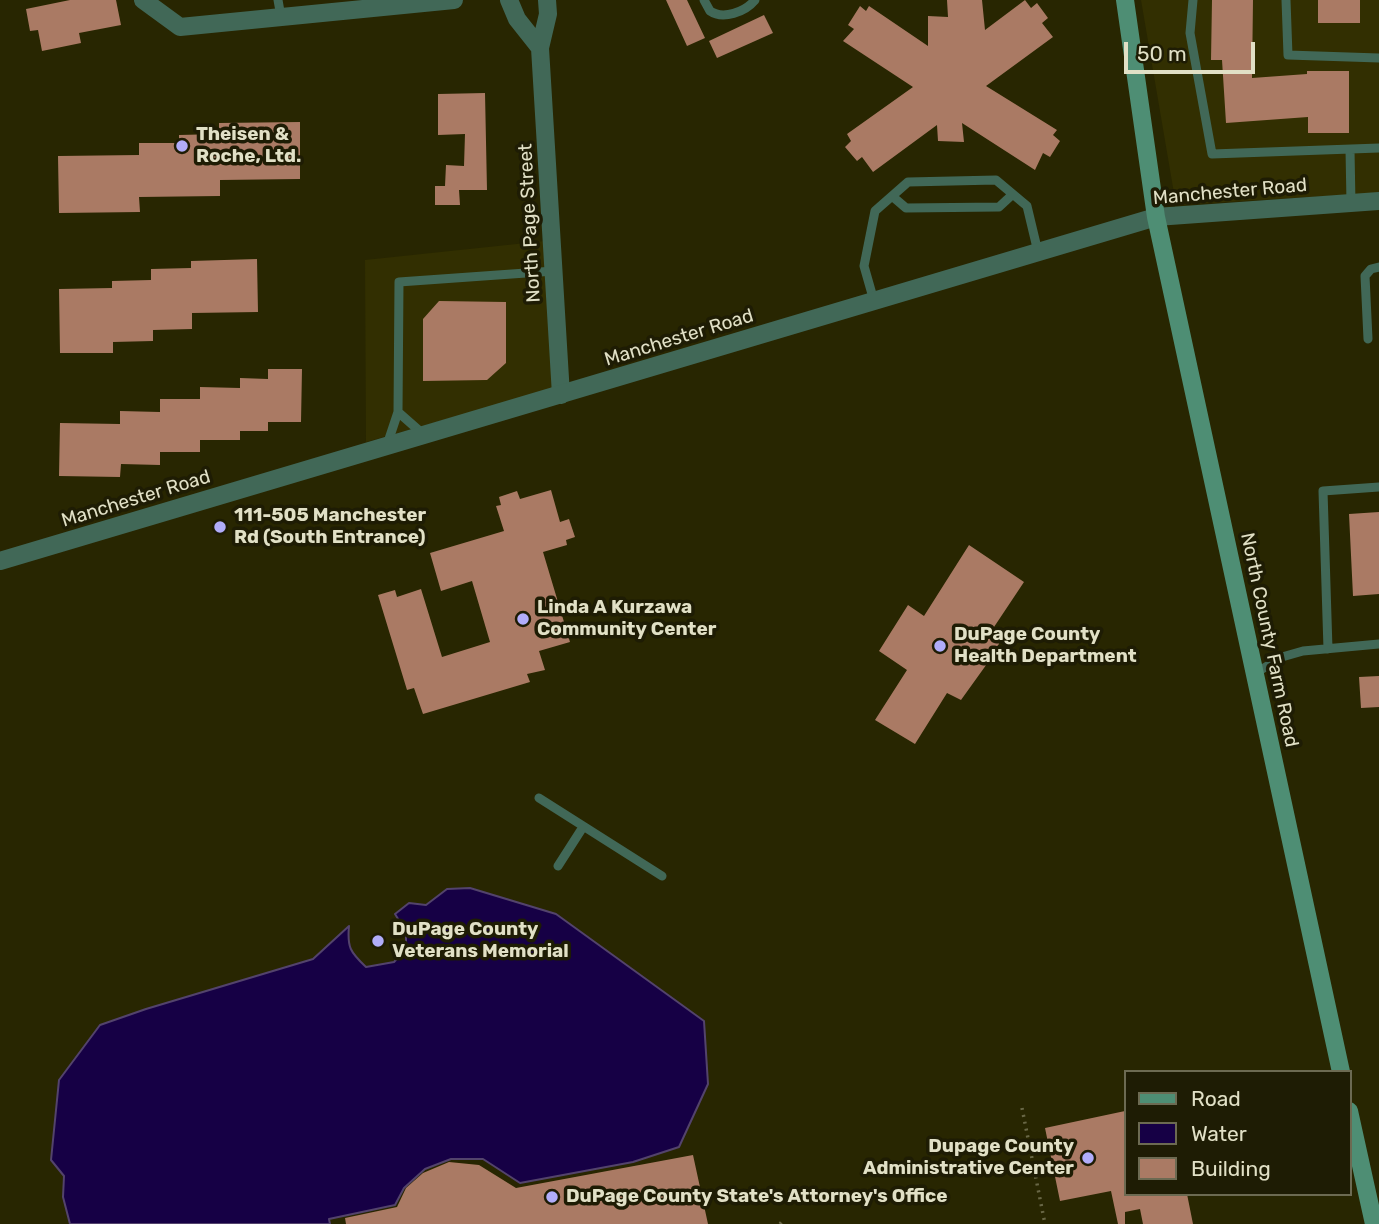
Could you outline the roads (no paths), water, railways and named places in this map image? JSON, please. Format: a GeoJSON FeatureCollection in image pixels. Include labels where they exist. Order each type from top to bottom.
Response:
{"type":"FeatureCollection","features":[{"type":"Feature","properties":{"kind":"main road","name":"North County Farm Road"},"geometry":{"type":"LineString","coordinates":[[1125,0],[1156,217],[1341,1070]]}},
{"type":"Feature","properties":{"kind":"main road"},"geometry":{"type":"LineString","coordinates":[[1351,1120],[1374,1224]]}},
{"type":"Feature","properties":{"kind":"street"},"geometry":{"type":"LineString","coordinates":[[144,0],[180,27],[280,8],[454,0]]}},
{"type":"Feature","properties":{"kind":"street"},"geometry":{"type":"LineString","coordinates":[[509,0],[517,19],[540,48]]}},
{"type":"Feature","properties":{"kind":"street","name":"North Page Street"},"geometry":{"type":"LineString","coordinates":[[547,0],[548,14],[540,48],[561,395]]}},
{"type":"Feature","properties":{"kind":"street","name":"Manchester Road"},"geometry":{"type":"LineString","coordinates":[[0,561],[1156,217],[1379,201]]}},
{"type":"Feature","properties":{"kind":"lane"},"geometry":{"type":"LineString","coordinates":[[704,0],[710,12],[721,16],[750,6],[755,0]]}},
{"type":"Feature","properties":{"kind":"lane"},"geometry":{"type":"LineString","coordinates":[[1193,0],[1190,33],[1212,154],[1379,148]]}},
{"type":"Feature","properties":{"kind":"lane"},"geometry":{"type":"LineString","coordinates":[[1286,0],[1287,55],[1379,58]]}},
{"type":"Feature","properties":{"kind":"lane"},"geometry":{"type":"LineString","coordinates":[[1350,150],[1352,203]]}},
{"type":"Feature","properties":{"kind":"lane"},"geometry":{"type":"LineString","coordinates":[[874,301],[864,266],[874,211],[908,183],[996,180],[1027,206],[1038,252]]}},
{"type":"Feature","properties":{"kind":"lane"},"geometry":{"type":"LineString","coordinates":[[892,196],[906,208],[999,207],[1013,194]]}},
{"type":"Feature","properties":{"kind":"lane"},"geometry":{"type":"LineString","coordinates":[[1368,339],[1365,276],[1371,269],[1379,267]]}},
{"type":"Feature","properties":{"kind":"lane"},"geometry":{"type":"LineString","coordinates":[[386,447],[398,412],[398,282],[554,271]]}},
{"type":"Feature","properties":{"kind":"lane"},"geometry":{"type":"LineString","coordinates":[[398,412],[424,435]]}},
{"type":"Feature","properties":{"kind":"lane"},"geometry":{"type":"LineString","coordinates":[[1328,649],[1323,491],[1379,487]]}},
{"type":"Feature","properties":{"kind":"lane"},"geometry":{"type":"LineString","coordinates":[[1255,674],[1282,657],[1303,651],[1379,644]]}},
{"type":"Feature","properties":{"kind":"lane"},"geometry":{"type":"LineString","coordinates":[[539,798],[662,876]]}},
{"type":"Feature","properties":{"kind":"lane"},"geometry":{"type":"LineString","coordinates":[[558,866],[583,827]]}},
{"type":"Feature","properties":{"kind":"water"},"geometry":{"type":"Polygon","coordinates":[[[470,888],[556,914],[704,1021],[708,1084],[679,1147],[633,1162],[520,1183],[483,1159],[451,1159],[425,1169],[404,1188],[395,1205],[329,1219],[330,1224],[70,1224],[63,1197],[64,1176],[51,1160],[59,1080],[100,1025],[313,959],[349,926],[351,949],[366,967],[394,962],[406,949],[406,932],[395,914],[409,903],[426,905],[447,889],[470,888]]]}},
{"type":"Feature","properties":{"kind":"place","name":"Theisen & Roche, Ltd."},"geometry":{"type":"Point","coordinates":[182,146]}},
{"type":"Feature","properties":{"kind":"place","name":"111-505 Manchester Rd (South Entrance)"},"geometry":{"type":"Point","coordinates":[220,527]}},
{"type":"Feature","properties":{"kind":"place","name":"Linda A Kurzawa Community Center"},"geometry":{"type":"Point","coordinates":[523,619]}},
{"type":"Feature","properties":{"kind":"place","name":"DuPage County Health Department"},"geometry":{"type":"Point","coordinates":[940,646]}},
{"type":"Feature","properties":{"kind":"place","name":"DuPage County Veterans Memorial"},"geometry":{"type":"Point","coordinates":[378,941]}},
{"type":"Feature","properties":{"kind":"place","name":"Dupage County Administrative Center"},"geometry":{"type":"Point","coordinates":[1088,1158]}},
{"type":"Feature","properties":{"kind":"place","name":"DuPage County State's Attorney's Office"},"geometry":{"type":"Point","coordinates":[552,1197]}}]}
